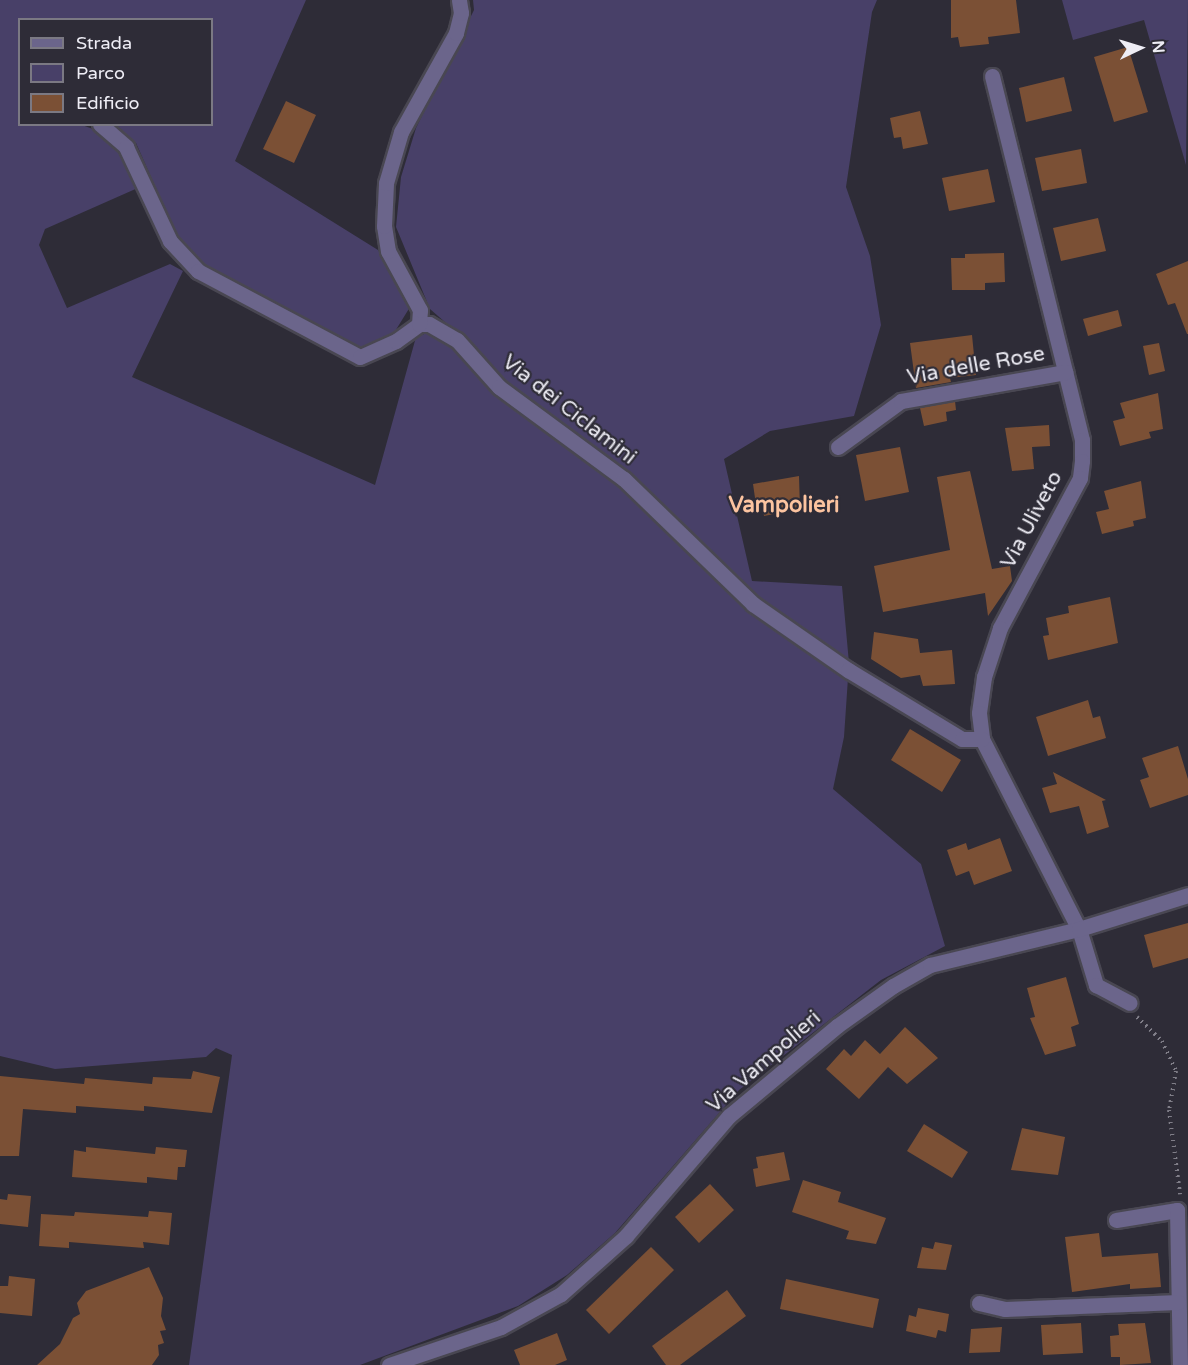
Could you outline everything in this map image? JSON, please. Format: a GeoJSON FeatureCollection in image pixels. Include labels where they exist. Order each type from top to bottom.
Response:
{"type":"FeatureCollection","features":[{"type":"Feature","properties":{"kind":"street"},"geometry":{"type":"LineString","coordinates":[[102,126],[126,147],[170,241],[198,271],[360,357],[396,341],[419,324],[420,310],[388,251],[384,226],[386,183],[401,132],[456,33],[461,13],[459,0]]}},
{"type":"Feature","properties":{"kind":"street","name":"Via Uliveto"},"geometry":{"type":"LineString","coordinates":[[992,76],[1082,440],[1080,478],[1000,628],[984,677],[979,713],[982,740],[1078,929],[1096,985],[1130,1003]]}},
{"type":"Feature","properties":{"kind":"street","name":"Via dei Ciclamini"},"geometry":{"type":"LineString","coordinates":[[419,324],[429,324],[457,340],[499,387],[624,479],[753,604],[848,670],[962,739],[982,740]]}},
{"type":"Feature","properties":{"kind":"street","name":"Via delle Rose"},"geometry":{"type":"LineString","coordinates":[[838,447],[885,409],[901,401],[1065,372]]}},
{"type":"Feature","properties":{"kind":"street","name":"Via Vampolieri"},"geometry":{"type":"LineString","coordinates":[[389,1365],[501,1327],[561,1294],[626,1236],[729,1116],[829,1032],[893,986],[930,965],[1078,929],[1188,895]]}},
{"type":"Feature","properties":{"kind":"street"},"geometry":{"type":"LineString","coordinates":[[1116,1220],[1177,1210],[1180,1365]]}},
{"type":"Feature","properties":{"kind":"street"},"geometry":{"type":"LineString","coordinates":[[979,1303],[1005,1310],[1178,1302]]}},
{"type":"Feature","properties":{"kind":"path"},"geometry":{"type":"LineString","coordinates":[[1130,1003],[1138,1019],[1162,1041],[1176,1071],[1169,1110],[1181,1190],[1177,1210]]}},
{"type":"Feature","properties":{"kind":"green space"},"geometry":{"type":"Polygon","coordinates":[[[0,0],[306,0],[235,161],[378,250],[400,280],[410,307],[394,333],[363,350],[197,265],[178,238],[136,143],[117,126],[213,126],[213,18],[18,18],[18,126],[85,126],[101,132],[122,150],[140,187],[45,229],[39,245],[67,308],[170,264],[183,271],[132,377],[375,485],[416,337],[430,332],[452,342],[848,678],[844,737],[833,789],[921,864],[945,946],[881,980],[739,1090],[615,1233],[567,1275],[518,1306],[360,1365],[189,1365],[232,1055],[216,1048],[206,1057],[55,1069],[0,1056],[0,0]]]}},
{"type":"Feature","properties":{"kind":"green space"},"geometry":{"type":"Polygon","coordinates":[[[473,0],[877,0],[872,12],[846,187],[870,256],[881,325],[854,416],[770,431],[724,459],[752,581],[842,586],[849,663],[752,596],[499,380],[462,337],[430,309],[396,227],[401,177],[416,128],[474,10],[473,0]]]}},
{"type":"Feature","properties":{"kind":"green space"},"geometry":{"type":"Polygon","coordinates":[[[1062,0],[1188,0],[1186,165],[1144,20],[1073,40],[1062,0]]]}},
{"type":"Feature","properties":{"kind":"building"},"geometry":{"type":"Polygon","coordinates":[[[951,0],[1016,0],[1020,33],[988,37],[989,44],[960,47],[958,37],[951,38],[951,0]]]}},
{"type":"Feature","properties":{"kind":"building"},"geometry":{"type":"Polygon","coordinates":[[[1128,47],[1148,112],[1114,122],[1094,57],[1128,47]]]}},
{"type":"Feature","properties":{"kind":"building"},"geometry":{"type":"Polygon","coordinates":[[[1064,77],[1072,111],[1026,122],[1019,88],[1064,77]]]}},
{"type":"Feature","properties":{"kind":"building"},"geometry":{"type":"Polygon","coordinates":[[[286,101],[316,115],[294,163],[263,149],[286,101]]]}},
{"type":"Feature","properties":{"kind":"building"},"geometry":{"type":"Polygon","coordinates":[[[920,111],[928,144],[903,149],[901,137],[894,138],[890,118],[920,111]]]}},
{"type":"Feature","properties":{"kind":"building"},"geometry":{"type":"Polygon","coordinates":[[[1081,149],[1087,183],[1042,191],[1035,158],[1081,149]]]}},
{"type":"Feature","properties":{"kind":"building"},"geometry":{"type":"Polygon","coordinates":[[[988,169],[995,202],[949,211],[942,178],[988,169]]]}},
{"type":"Feature","properties":{"kind":"building"},"geometry":{"type":"Polygon","coordinates":[[[1098,218],[1106,251],[1061,261],[1053,228],[1098,218]]]}},
{"type":"Feature","properties":{"kind":"building"},"geometry":{"type":"Polygon","coordinates":[[[1004,253],[1005,282],[985,283],[985,290],[952,290],[951,258],[965,258],[965,254],[1004,253]]]}},
{"type":"Feature","properties":{"kind":"building"},"geometry":{"type":"Polygon","coordinates":[[[1188,261],[1187,334],[1175,303],[1168,305],[1156,274],[1188,261]]]}},
{"type":"Feature","properties":{"kind":"building"},"geometry":{"type":"Polygon","coordinates":[[[1118,310],[1122,326],[1088,336],[1083,319],[1118,310]]]}},
{"type":"Feature","properties":{"kind":"building"},"geometry":{"type":"Polygon","coordinates":[[[972,335],[976,375],[950,378],[951,382],[916,388],[910,343],[972,335]]]}},
{"type":"Feature","properties":{"kind":"building"},"geometry":{"type":"Polygon","coordinates":[[[1159,343],[1165,371],[1149,375],[1143,346],[1159,343]]]}},
{"type":"Feature","properties":{"kind":"building"},"geometry":{"type":"Polygon","coordinates":[[[1158,393],[1163,429],[1149,432],[1151,438],[1120,446],[1113,421],[1125,418],[1120,403],[1158,393]]]}},
{"type":"Feature","properties":{"kind":"building"},"geometry":{"type":"Polygon","coordinates":[[[955,401],[956,410],[946,412],[947,421],[924,426],[920,408],[955,401]]]}},
{"type":"Feature","properties":{"kind":"building"},"geometry":{"type":"Polygon","coordinates":[[[1049,425],[1050,446],[1032,447],[1034,469],[1012,471],[1005,428],[1049,425]]]}},
{"type":"Feature","properties":{"kind":"building"},"geometry":{"type":"Polygon","coordinates":[[[900,447],[909,492],[865,501],[856,455],[900,447]]]}},
{"type":"Feature","properties":{"kind":"building"},"geometry":{"type":"Polygon","coordinates":[[[970,471],[992,569],[1010,566],[1012,581],[988,616],[985,593],[883,612],[874,566],[950,550],[937,477],[970,471]]]}},
{"type":"Feature","properties":{"kind":"building"},"geometry":{"type":"Polygon","coordinates":[[[799,476],[800,509],[764,516],[762,503],[756,505],[753,484],[799,476]]]}},
{"type":"Feature","properties":{"kind":"building"},"geometry":{"type":"Polygon","coordinates":[[[1141,481],[1146,518],[1133,521],[1134,526],[1102,534],[1096,512],[1109,509],[1104,491],[1141,481]]]}},
{"type":"Feature","properties":{"kind":"building"},"geometry":{"type":"Polygon","coordinates":[[[1110,597],[1118,643],[1048,660],[1043,636],[1049,635],[1046,618],[1069,613],[1068,606],[1110,597]]]}},
{"type":"Feature","properties":{"kind":"building"},"geometry":{"type":"Polygon","coordinates":[[[874,632],[918,639],[920,653],[952,650],[955,684],[923,686],[920,675],[901,678],[871,659],[874,632]]]}},
{"type":"Feature","properties":{"kind":"building"},"geometry":{"type":"Polygon","coordinates":[[[1088,700],[1093,718],[1100,716],[1106,738],[1048,756],[1036,717],[1088,700]]]}},
{"type":"Feature","properties":{"kind":"building"},"geometry":{"type":"Polygon","coordinates":[[[910,729],[961,760],[942,792],[891,760],[910,729]]]}},
{"type":"Feature","properties":{"kind":"building"},"geometry":{"type":"Polygon","coordinates":[[[1178,746],[1188,779],[1188,795],[1150,808],[1140,780],[1149,777],[1142,758],[1178,746]]]}},
{"type":"Feature","properties":{"kind":"building"},"geometry":{"type":"Polygon","coordinates":[[[1053,772],[1106,800],[1102,801],[1109,827],[1087,834],[1079,806],[1050,813],[1042,788],[1057,784],[1053,772]]]}},
{"type":"Feature","properties":{"kind":"building"},"geometry":{"type":"Polygon","coordinates":[[[1000,838],[1012,871],[974,885],[969,871],[956,876],[947,850],[966,843],[968,850],[1000,838]]]}},
{"type":"Feature","properties":{"kind":"building"},"geometry":{"type":"Polygon","coordinates":[[[1188,923],[1188,958],[1153,968],[1144,935],[1188,923]]]}},
{"type":"Feature","properties":{"kind":"building"},"geometry":{"type":"Polygon","coordinates":[[[1066,977],[1079,1024],[1071,1027],[1076,1046],[1045,1055],[1030,1018],[1035,1017],[1027,988],[1066,977]]]}},
{"type":"Feature","properties":{"kind":"building"},"geometry":{"type":"Polygon","coordinates":[[[905,1027],[938,1058],[907,1084],[888,1067],[859,1099],[826,1069],[844,1049],[851,1056],[865,1040],[880,1054],[905,1027]]]}},
{"type":"Feature","properties":{"kind":"building"},"geometry":{"type":"Polygon","coordinates":[[[193,1071],[220,1077],[212,1113],[144,1106],[144,1111],[76,1106],[76,1113],[23,1109],[19,1156],[0,1156],[0,1076],[84,1084],[85,1078],[152,1084],[153,1077],[191,1079],[193,1071]]]}},
{"type":"Feature","properties":{"kind":"building"},"geometry":{"type":"Polygon","coordinates":[[[924,1124],[968,1152],[952,1178],[907,1151],[924,1124]]]}},
{"type":"Feature","properties":{"kind":"building"},"geometry":{"type":"Polygon","coordinates":[[[1022,1128],[1065,1137],[1058,1175],[1011,1170],[1022,1128]]]}},
{"type":"Feature","properties":{"kind":"building"},"geometry":{"type":"Polygon","coordinates":[[[86,1147],[155,1154],[156,1147],[187,1150],[185,1167],[178,1167],[177,1180],[147,1177],[147,1183],[72,1177],[74,1150],[86,1152],[86,1147]]]}},
{"type":"Feature","properties":{"kind":"building"},"geometry":{"type":"Polygon","coordinates":[[[784,1152],[790,1180],[756,1187],[753,1169],[758,1168],[756,1157],[784,1152]]]}},
{"type":"Feature","properties":{"kind":"building"},"geometry":{"type":"Polygon","coordinates":[[[803,1180],[841,1192],[838,1202],[886,1218],[876,1244],[846,1239],[849,1231],[792,1212],[803,1180]]]}},
{"type":"Feature","properties":{"kind":"building"},"geometry":{"type":"Polygon","coordinates":[[[710,1184],[734,1210],[699,1243],[675,1217],[710,1184]]]}},
{"type":"Feature","properties":{"kind":"building"},"geometry":{"type":"Polygon","coordinates":[[[8,1194],[31,1196],[28,1227],[0,1224],[0,1199],[7,1200],[8,1194]]]}},
{"type":"Feature","properties":{"kind":"building"},"geometry":{"type":"Polygon","coordinates":[[[149,1211],[172,1213],[169,1245],[143,1242],[144,1248],[69,1242],[69,1248],[39,1246],[41,1214],[74,1216],[75,1212],[148,1217],[149,1211]]]}},
{"type":"Feature","properties":{"kind":"building"},"geometry":{"type":"Polygon","coordinates":[[[1099,1233],[1102,1257],[1158,1253],[1161,1287],[1130,1289],[1130,1284],[1072,1292],[1065,1237],[1099,1233]]]}},
{"type":"Feature","properties":{"kind":"building"},"geometry":{"type":"Polygon","coordinates":[[[935,1242],[952,1245],[946,1270],[917,1268],[922,1247],[933,1249],[935,1242]]]}},
{"type":"Feature","properties":{"kind":"building"},"geometry":{"type":"Polygon","coordinates":[[[651,1247],[674,1270],[609,1334],[586,1310],[651,1247]]]}},
{"type":"Feature","properties":{"kind":"building"},"geometry":{"type":"Polygon","coordinates":[[[149,1267],[163,1298],[161,1316],[166,1330],[160,1331],[164,1343],[158,1345],[159,1355],[152,1365],[37,1365],[60,1344],[73,1318],[80,1314],[77,1303],[86,1291],[149,1267]]]}},
{"type":"Feature","properties":{"kind":"building"},"geometry":{"type":"Polygon","coordinates":[[[9,1276],[35,1279],[32,1316],[0,1313],[0,1286],[8,1286],[9,1276]]]}},
{"type":"Feature","properties":{"kind":"building"},"geometry":{"type":"Polygon","coordinates":[[[786,1279],[879,1299],[873,1328],[780,1309],[786,1279]]]}},
{"type":"Feature","properties":{"kind":"building"},"geometry":{"type":"Polygon","coordinates":[[[727,1290],[746,1316],[680,1365],[666,1365],[652,1346],[727,1290]]]}},
{"type":"Feature","properties":{"kind":"building"},"geometry":{"type":"Polygon","coordinates":[[[918,1308],[949,1314],[946,1332],[938,1330],[936,1338],[906,1331],[909,1315],[916,1317],[918,1308]]]}},
{"type":"Feature","properties":{"kind":"building"},"geometry":{"type":"Polygon","coordinates":[[[1081,1323],[1083,1353],[1043,1355],[1041,1325],[1081,1323]]]}},
{"type":"Feature","properties":{"kind":"building"},"geometry":{"type":"Polygon","coordinates":[[[1145,1323],[1151,1363],[1120,1365],[1120,1357],[1111,1357],[1110,1336],[1119,1335],[1118,1324],[1145,1323]]]}},
{"type":"Feature","properties":{"kind":"building"},"geometry":{"type":"Polygon","coordinates":[[[1002,1327],[1000,1352],[969,1353],[971,1329],[1002,1327]]]}},
{"type":"Feature","properties":{"kind":"building"},"geometry":{"type":"Polygon","coordinates":[[[557,1333],[567,1360],[555,1365],[520,1365],[514,1350],[557,1333]]]}},
{"type":"Feature","properties":{"kind":"district","name":"Vampolieri"},"geometry":{"type":"Point","coordinates":[784,506]}}]}
